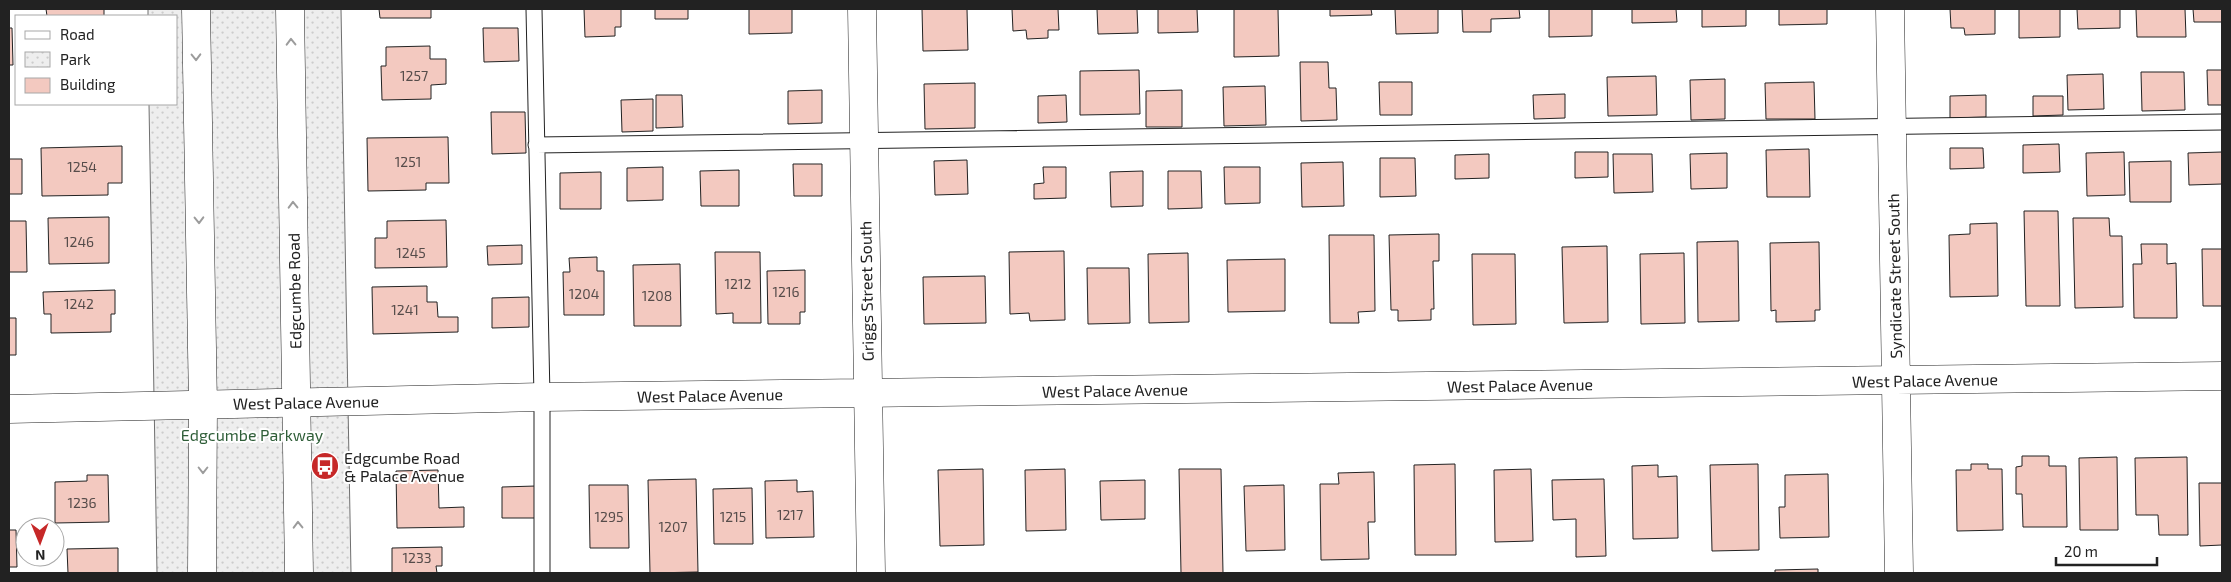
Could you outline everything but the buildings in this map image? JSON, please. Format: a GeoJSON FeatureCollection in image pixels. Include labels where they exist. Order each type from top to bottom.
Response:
{"type":"FeatureCollection","features":[{"type":"Feature","properties":{"kind":"street"},"geometry":{"type":"LineString","coordinates":[[196,9],[203,404],[202,573]]}},
{"type":"Feature","properties":{"kind":"street","name":"Edgcumbe Road"},"geometry":{"type":"LineString","coordinates":[[290,9],[299,573]]}},
{"type":"Feature","properties":{"kind":"street","name":"Griggs Street South"},"geometry":{"type":"LineString","coordinates":[[862,9],[871,573]]}},
{"type":"Feature","properties":{"kind":"street","name":"Syndicate Street South"},"geometry":{"type":"LineString","coordinates":[[1890,9],[1899,573]]}},
{"type":"Feature","properties":{"kind":"street","name":"West Palace Avenue"},"geometry":{"type":"LineString","coordinates":[[9,409],[868,392],[2222,376]]}},
{"type":"Feature","properties":{"kind":"lane"},"geometry":{"type":"LineString","coordinates":[[534,9],[542,397],[542,573]]}},
{"type":"Feature","properties":{"kind":"lane"},"geometry":{"type":"LineString","coordinates":[[536,146],[2222,122]]}},
{"type":"Feature","properties":{"kind":"green space","name":"Edgcumbe Parkway"},"geometry":{"type":"Polygon","coordinates":[[[148,9],[341,9],[351,573],[157,573],[149,105],[178,105],[178,15],[148,15],[148,9]]]}},
{"type":"Feature","properties":{"kind":"place","name":"Edgcumbe Road & Palace Avenue"},"geometry":{"type":"Point","coordinates":[325,466]}}]}
